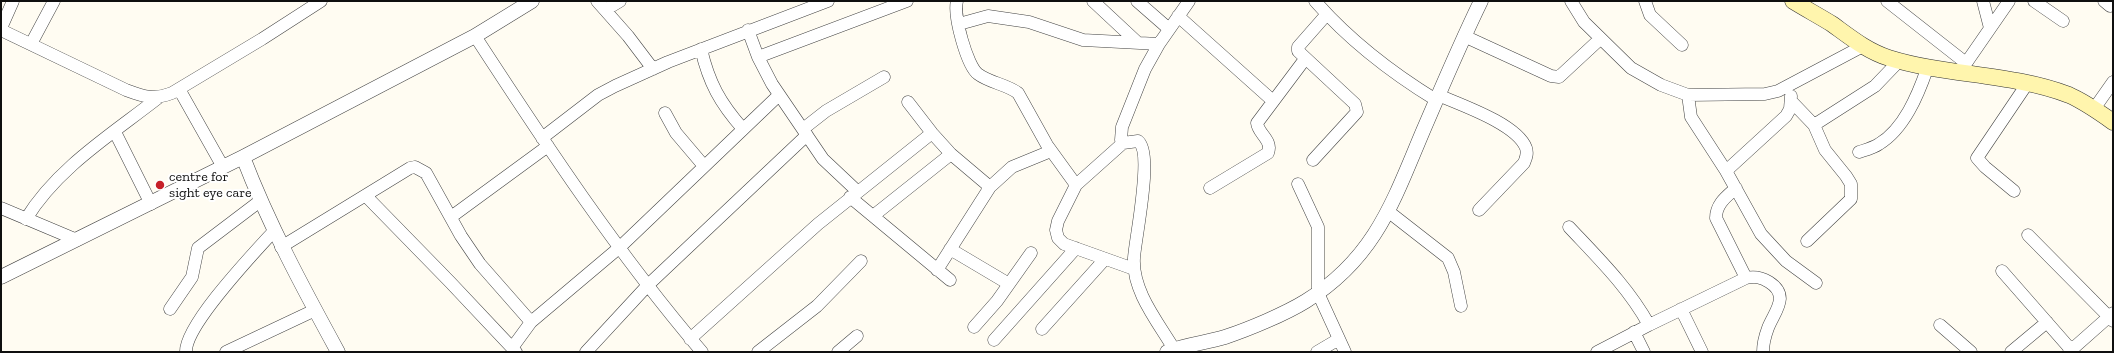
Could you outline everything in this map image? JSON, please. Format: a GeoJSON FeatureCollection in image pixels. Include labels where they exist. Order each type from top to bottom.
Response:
{"type":"FeatureCollection","features":[{"type":"Feature","properties":{"kind":"main road"},"geometry":{"type":"LineString","coordinates":[[1793,1],[1830,23],[1863,46],[1887,58],[1927,69],[1964,67],[2069,95],[2113,122]]}},
{"type":"Feature","properties":{"kind":"street"},"geometry":{"type":"LineString","coordinates":[[13,1],[1,29],[126,90],[144,97],[158,98]]}},
{"type":"Feature","properties":{"kind":"street"},"geometry":{"type":"LineString","coordinates":[[31,44],[54,1]]}},
{"type":"Feature","properties":{"kind":"street"},"geometry":{"type":"LineString","coordinates":[[26,219],[42,195],[86,154],[158,98],[179,89],[321,1]]}},
{"type":"Feature","properties":{"kind":"street"},"geometry":{"type":"LineString","coordinates":[[1,277],[151,204],[243,157],[475,36],[532,1]]}},
{"type":"Feature","properties":{"kind":"street"},"geometry":{"type":"LineString","coordinates":[[620,1],[601,5],[628,36],[653,69]]}},
{"type":"Feature","properties":{"kind":"street"},"geometry":{"type":"LineString","coordinates":[[758,57],[907,1]]}},
{"type":"Feature","properties":{"kind":"street"},"geometry":{"type":"LineString","coordinates":[[957,1],[956,14],[972,69],[990,81],[1011,88],[1018,93],[1051,151],[1076,185]]}},
{"type":"Feature","properties":{"kind":"street"},"geometry":{"type":"LineString","coordinates":[[1093,1],[1138,43]]}},
{"type":"Feature","properties":{"kind":"street"},"geometry":{"type":"LineString","coordinates":[[1137,1],[1169,29]]}},
{"type":"Feature","properties":{"kind":"street"},"geometry":{"type":"LineString","coordinates":[[1123,143],[1122,127],[1145,69],[1159,44],[1189,1]]}},
{"type":"Feature","properties":{"kind":"street"},"geometry":{"type":"LineString","coordinates":[[1316,1],[1327,14],[1387,68],[1437,98],[1485,114],[1516,135],[1527,149],[1527,155],[1524,163],[1478,210]]}},
{"type":"Feature","properties":{"kind":"street"},"geometry":{"type":"LineString","coordinates":[[1134,269],[1064,244],[1058,238],[1056,230],[1058,221],[1076,185],[1123,143],[1138,142],[1142,147],[1145,185],[1134,269],[1142,295],[1170,351],[1225,337],[1305,302],[1318,293],[1347,270],[1360,255],[1389,212],[1464,36],[1481,1]]}},
{"type":"Feature","properties":{"kind":"street"},"geometry":{"type":"LineString","coordinates":[[1571,1],[1584,22],[1631,68],[1661,86],[1688,94],[1765,94],[1791,85],[1863,46]]}},
{"type":"Feature","properties":{"kind":"street"},"geometry":{"type":"LineString","coordinates":[[1645,1],[1650,15],[1682,45]]}},
{"type":"Feature","properties":{"kind":"street"},"geometry":{"type":"LineString","coordinates":[[1889,1],[1964,67],[2009,1]]}},
{"type":"Feature","properties":{"kind":"street"},"geometry":{"type":"LineString","coordinates":[[1983,1],[1990,28]]}},
{"type":"Feature","properties":{"kind":"street"},"geometry":{"type":"LineString","coordinates":[[2034,1],[2063,21]]}},
{"type":"Feature","properties":{"kind":"street"},"geometry":{"type":"LineString","coordinates":[[451,217],[545,142],[598,95],[653,69],[701,49],[824,2]]}},
{"type":"Feature","properties":{"kind":"street"},"geometry":{"type":"LineString","coordinates":[[1313,160],[1354,117],[1357,108],[1355,104],[1298,51],[1298,47],[1327,14]]}},
{"type":"Feature","properties":{"kind":"street"},"geometry":{"type":"LineString","coordinates":[[959,24],[988,16],[1029,22],[1083,40],[1159,44]]}},
{"type":"Feature","properties":{"kind":"street"},"geometry":{"type":"LineString","coordinates":[[1178,16],[1273,101]]}},
{"type":"Feature","properties":{"kind":"street"},"geometry":{"type":"LineString","coordinates":[[748,30],[758,57],[779,94],[823,159],[872,216],[950,280]]}},
{"type":"Feature","properties":{"kind":"street"},"geometry":{"type":"LineString","coordinates":[[475,36],[545,142],[620,247],[690,339],[702,352]]}},
{"type":"Feature","properties":{"kind":"street"},"geometry":{"type":"LineString","coordinates":[[1464,36],[1551,76],[1559,77],[1600,39]]}},
{"type":"Feature","properties":{"kind":"street"},"geometry":{"type":"LineString","coordinates":[[701,49],[706,71],[715,93],[728,112],[743,129]]}},
{"type":"Feature","properties":{"kind":"street"},"geometry":{"type":"LineString","coordinates":[[1210,188],[1268,152],[1270,148],[1269,143],[1257,128],[1257,123],[1305,59]]}},
{"type":"Feature","properties":{"kind":"street"},"geometry":{"type":"LineString","coordinates":[[1814,126],[1875,86],[1899,61]]}},
{"type":"Feature","properties":{"kind":"street"},"geometry":{"type":"LineString","coordinates":[[1858,152],[1878,145],[1899,125],[1913,102],[1927,69]]}},
{"type":"Feature","properties":{"kind":"street"},"geometry":{"type":"LineString","coordinates":[[586,352],[648,285],[826,111],[884,77]]}},
{"type":"Feature","properties":{"kind":"street"},"geometry":{"type":"LineString","coordinates":[[2094,109],[2113,82]]}},
{"type":"Feature","properties":{"kind":"street"},"geometry":{"type":"LineString","coordinates":[[2014,191],[1985,168],[1977,158],[2027,84]]}},
{"type":"Feature","properties":{"kind":"street"},"geometry":{"type":"LineString","coordinates":[[1726,171],[1786,116],[1792,102],[1791,85]]}},
{"type":"Feature","properties":{"kind":"street"},"geometry":{"type":"LineString","coordinates":[[179,89],[223,167]]}},
{"type":"Feature","properties":{"kind":"street"},"geometry":{"type":"LineString","coordinates":[[366,196],[514,350],[531,322],[620,247],[779,94]]}},
{"type":"Feature","properties":{"kind":"street"},"geometry":{"type":"LineString","coordinates":[[1688,94],[1691,117],[1726,171],[1761,234],[1786,261],[1816,283]]}},
{"type":"Feature","properties":{"kind":"street"},"geometry":{"type":"LineString","coordinates":[[908,102],[932,133],[951,154],[990,187]]}},
{"type":"Feature","properties":{"kind":"street"},"geometry":{"type":"LineString","coordinates":[[1792,102],[1814,126],[1825,150],[1851,184],[1852,192],[1851,199],[1807,241]]}},
{"type":"Feature","properties":{"kind":"street"},"geometry":{"type":"LineString","coordinates":[[665,113],[676,133],[704,166]]}},
{"type":"Feature","properties":{"kind":"street"},"geometry":{"type":"LineString","coordinates":[[115,132],[151,204]]}},
{"type":"Feature","properties":{"kind":"street"},"geometry":{"type":"LineString","coordinates":[[690,339],[853,194],[932,133]]}},
{"type":"Feature","properties":{"kind":"street"},"geometry":{"type":"LineString","coordinates":[[937,270],[990,187],[1012,167],[1051,151]]}},
{"type":"Feature","properties":{"kind":"street"},"geometry":{"type":"LineString","coordinates":[[872,216],[951,154]]}},
{"type":"Feature","properties":{"kind":"street"},"geometry":{"type":"LineString","coordinates":[[243,157],[260,201],[281,247],[338,352]]}},
{"type":"Feature","properties":{"kind":"street"},"geometry":{"type":"LineString","coordinates":[[281,247],[410,168],[415,167],[426,173],[480,264],[531,322]]}},
{"type":"Feature","properties":{"kind":"street"},"geometry":{"type":"LineString","coordinates":[[1298,184],[1318,227],[1318,293],[1345,352]]}},
{"type":"Feature","properties":{"kind":"street"},"geometry":{"type":"LineString","coordinates":[[1736,188],[1720,204],[1716,210],[1716,218],[1746,278]]}},
{"type":"Feature","properties":{"kind":"street"},"geometry":{"type":"LineString","coordinates":[[170,310],[192,276],[198,248],[260,201]]}},
{"type":"Feature","properties":{"kind":"street"},"geometry":{"type":"LineString","coordinates":[[1,208],[77,240]]}},
{"type":"Feature","properties":{"kind":"street"},"geometry":{"type":"LineString","coordinates":[[1389,212],[1448,258],[1454,272],[1460,306]]}},
{"type":"Feature","properties":{"kind":"street"},"geometry":{"type":"LineString","coordinates":[[1569,227],[1624,286],[1637,303],[1649,324]]}},
{"type":"Feature","properties":{"kind":"street"},"geometry":{"type":"LineString","coordinates":[[186,352],[186,346],[189,339],[207,310],[239,269],[274,232]]}},
{"type":"Feature","properties":{"kind":"street"},"geometry":{"type":"LineString","coordinates":[[2002,271],[2071,351],[2112,317],[2028,235]]}},
{"type":"Feature","properties":{"kind":"street"},"geometry":{"type":"LineString","coordinates":[[994,340],[1076,248]]}},
{"type":"Feature","properties":{"kind":"street"},"geometry":{"type":"LineString","coordinates":[[950,249],[1009,284]]}},
{"type":"Feature","properties":{"kind":"street"},"geometry":{"type":"LineString","coordinates":[[974,327],[1009,284],[1031,252]]}},
{"type":"Feature","properties":{"kind":"street"},"geometry":{"type":"LineString","coordinates":[[1042,329],[1105,259]]}},
{"type":"Feature","properties":{"kind":"street"},"geometry":{"type":"LineString","coordinates":[[758,352],[818,306],[861,261]]}},
{"type":"Feature","properties":{"kind":"street"},"geometry":{"type":"LineString","coordinates":[[1597,352],[1649,324],[1746,278],[1754,277],[1763,279],[1773,285],[1780,295],[1780,305],[1768,327],[1763,344],[1763,352]]}},
{"type":"Feature","properties":{"kind":"street"},"geometry":{"type":"LineString","coordinates":[[1681,309],[1702,352]]}},
{"type":"Feature","properties":{"kind":"street"},"geometry":{"type":"LineString","coordinates":[[226,352],[315,310]]}},
{"type":"Feature","properties":{"kind":"street"},"geometry":{"type":"LineString","coordinates":[[2011,352],[2047,322]]}},
{"type":"Feature","properties":{"kind":"street"},"geometry":{"type":"LineString","coordinates":[[1940,325],[1971,352]]}},
{"type":"Feature","properties":{"kind":"street"},"geometry":{"type":"LineString","coordinates":[[1634,332],[1644,352]]}},
{"type":"Feature","properties":{"kind":"street"},"geometry":{"type":"LineString","coordinates":[[838,352],[857,336]]}},
{"type":"Feature","properties":{"kind":"street"},"geometry":{"type":"LineString","coordinates":[[1317,352],[1339,339]]}},
{"type":"Feature","properties":{"kind":"place","name":"centre for sight eye care"},"geometry":{"type":"Point","coordinates":[160,185]}}]}
